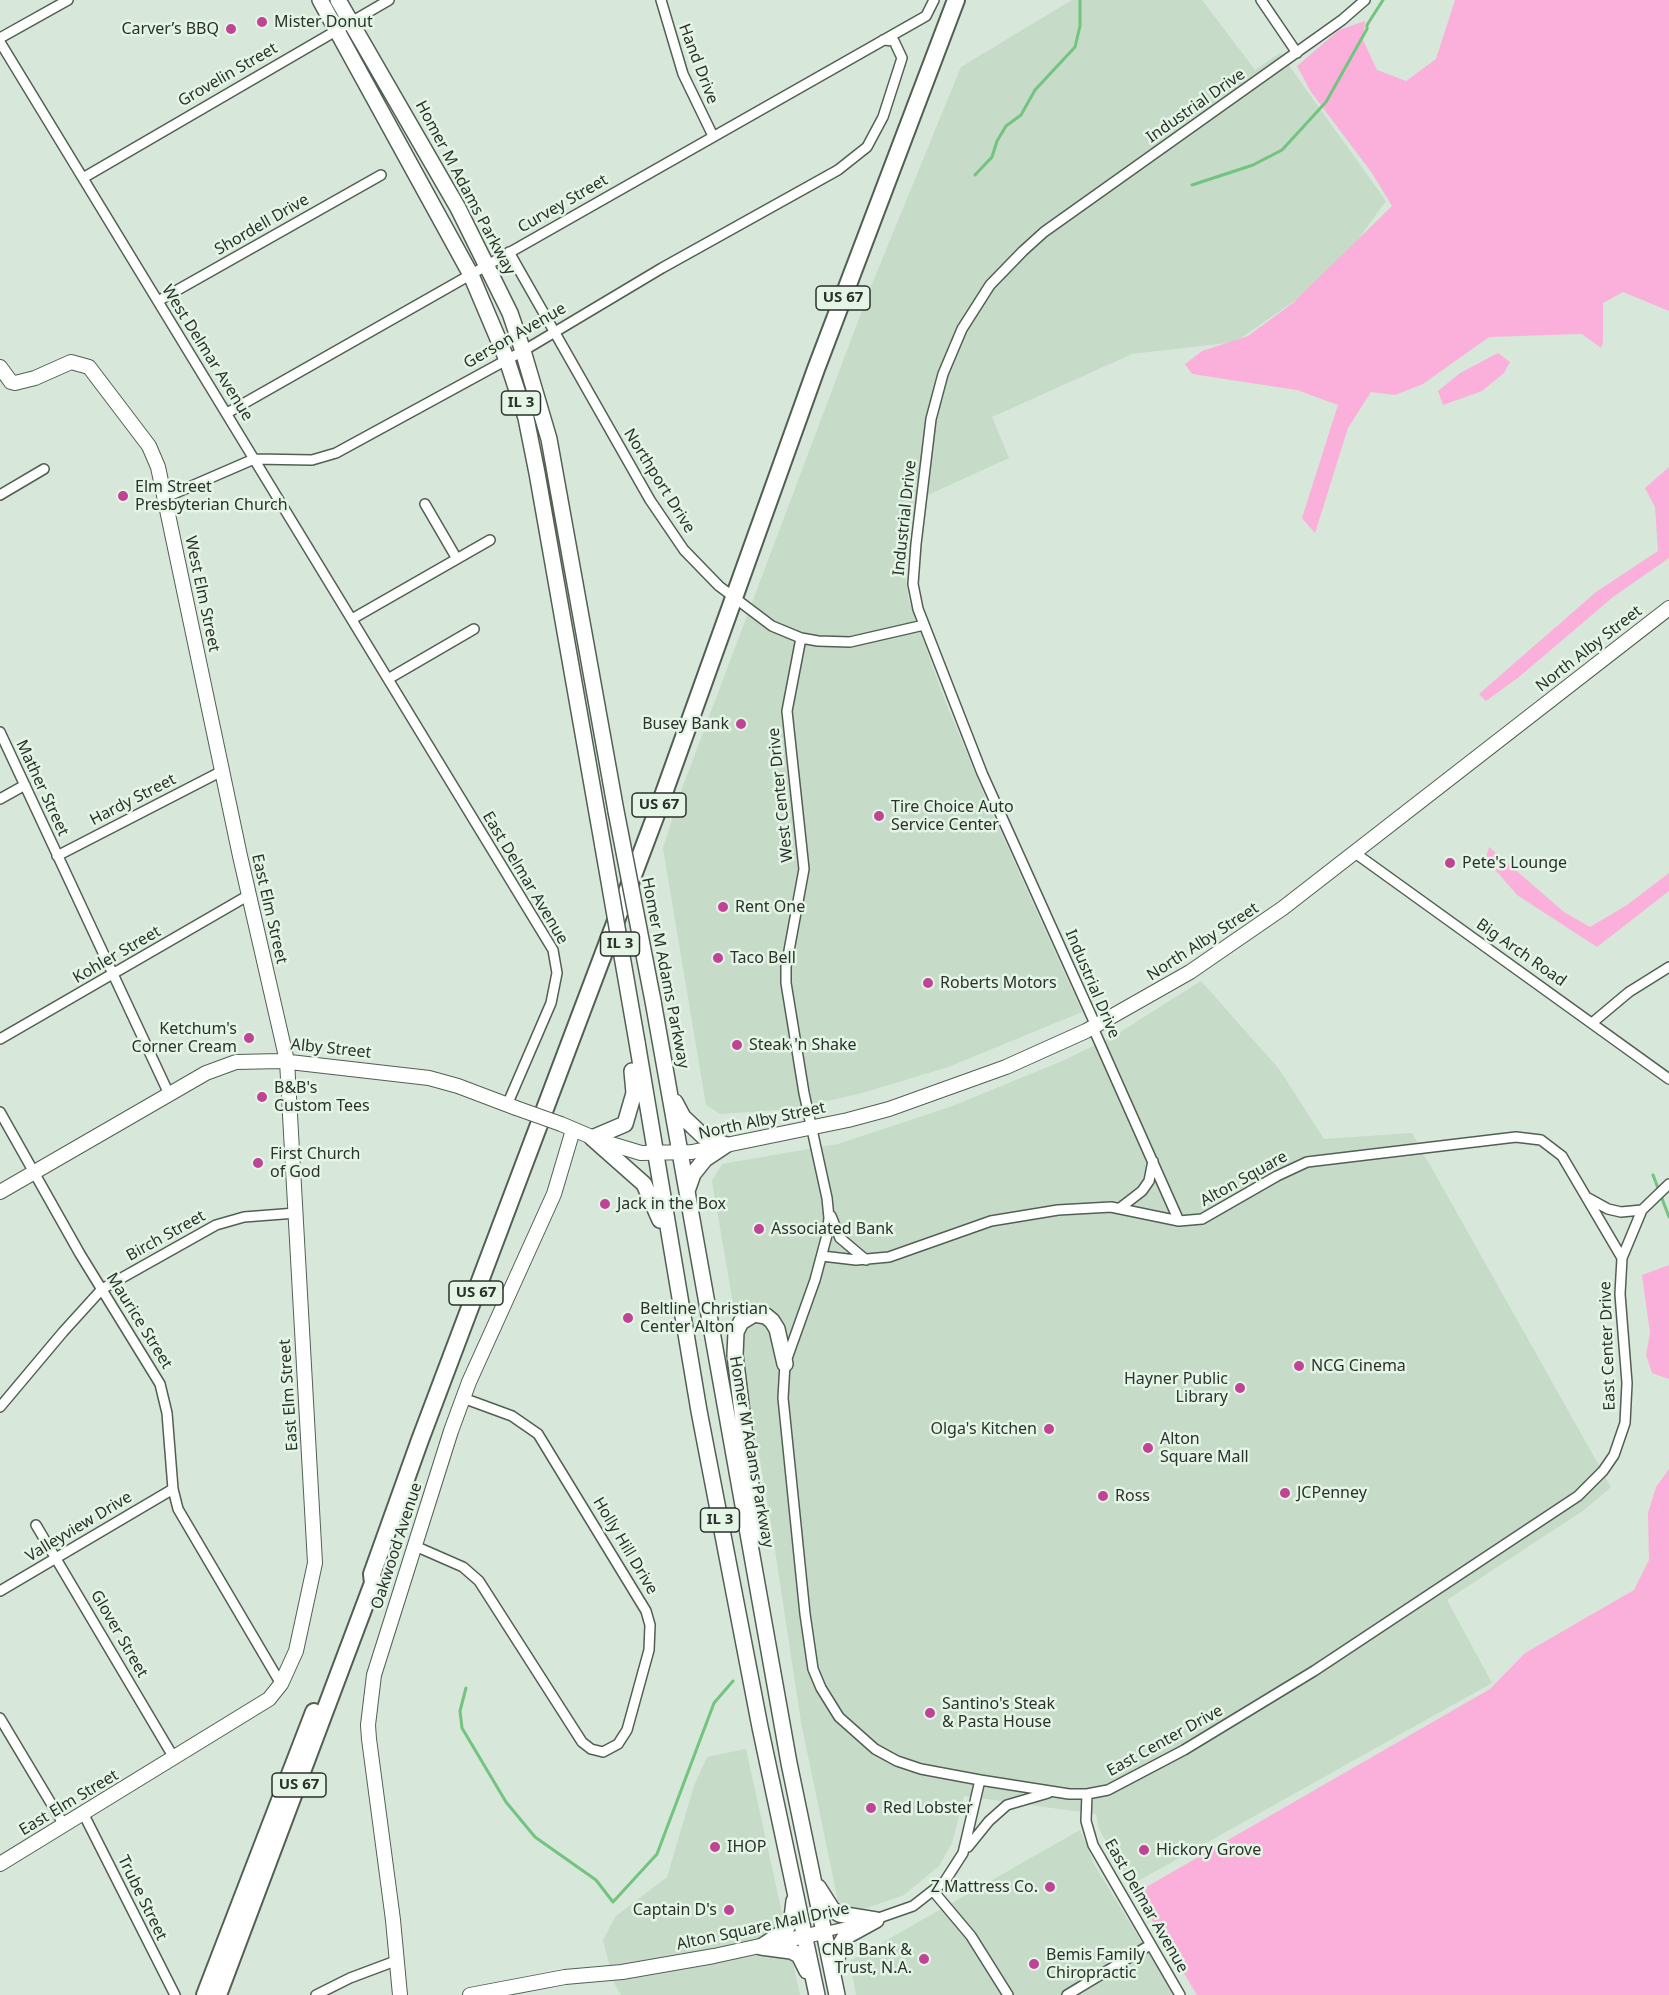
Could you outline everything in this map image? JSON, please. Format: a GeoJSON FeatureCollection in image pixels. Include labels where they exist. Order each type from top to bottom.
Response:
{"type":"FeatureCollection","features":[{"type":"Feature","properties":{"kind":"highway","name":"US 67"},"geometry":{"type":"LineString","coordinates":[[205,1995],[366,1580],[372,1574],[559,1068],[660,804],[820,358],[956,0]]}},
{"type":"Feature","properties":{"kind":"highway","name":"US 67"},"geometry":{"type":"LineString","coordinates":[[218,1995],[357,1627],[373,1583],[372,1574]]}},
{"type":"Feature","properties":{"kind":"main road","name":"IL 3"},"geometry":{"type":"LineString","coordinates":[[320,0],[471,275],[507,360],[526,418],[637,1042],[670,1247],[759,1727],[816,1993]]}},
{"type":"Feature","properties":{"kind":"main road","name":"Homer M Adams Parkway"},"geometry":{"type":"LineString","coordinates":[[338,0],[453,198],[488,265],[523,351],[549,439],[616,811],[653,1001],[789,1763],[835,1989]]}},
{"type":"Feature","properties":{"kind":"main road"},"geometry":{"type":"LineString","coordinates":[[630,1002],[634,1093],[631,1111],[625,1124],[592,1138],[644,1184],[670,1247]]}},
{"type":"Feature","properties":{"kind":"main road"},"geometry":{"type":"LineString","coordinates":[[669,1091],[683,1117],[703,1136],[726,1145]]}},
{"type":"Feature","properties":{"kind":"main road"},"geometry":{"type":"LineString","coordinates":[[687,1194],[693,1174],[705,1159],[726,1145]]}},
{"type":"Feature","properties":{"kind":"main road"},"geometry":{"type":"LineString","coordinates":[[784,1365],[777,1329],[772,1321],[759,1314],[746,1318],[736,1332],[735,1355],[766,1609],[789,1763]]}},
{"type":"Feature","properties":{"kind":"main road"},"geometry":{"type":"LineString","coordinates":[[812,1874],[823,1897],[835,1911],[876,1920]]}},
{"type":"Feature","properties":{"kind":"main road"},"geometry":{"type":"LineString","coordinates":[[760,1947],[785,1931],[792,1918],[794,1907],[792,1880]]}},
{"type":"Feature","properties":{"kind":"main road"},"geometry":{"type":"LineString","coordinates":[[835,1989],[840,1945],[845,1937],[876,1920]]}},
{"type":"Feature","properties":{"kind":"main road"},"geometry":{"type":"LineString","coordinates":[[760,1947],[780,1948],[799,1956],[816,1993]]}},
{"type":"Feature","properties":{"kind":"street"},"geometry":{"type":"LineString","coordinates":[[0,40],[68,0]]}},
{"type":"Feature","properties":{"kind":"street","name":"Grovelin Street"},"geometry":{"type":"LineString","coordinates":[[83,178],[389,0]]}},
{"type":"Feature","properties":{"kind":"street","name":"Hand Drive"},"geometry":{"type":"LineString","coordinates":[[661,0],[683,74],[713,136]]}},
{"type":"Feature","properties":{"kind":"street","name":"Curvey Street"},"geometry":{"type":"LineString","coordinates":[[227,413],[926,16],[934,0]]}},
{"type":"Feature","properties":{"kind":"street"},"geometry":{"type":"LineString","coordinates":[[1261,0],[1297,52]]}},
{"type":"Feature","properties":{"kind":"street","name":"Industrial Drive"},"geometry":{"type":"LineString","coordinates":[[1179,1221],[1094,1030],[1096,1026],[982,773],[924,626],[913,584],[931,419],[936,394],[953,347],[975,305],[1006,267],[1044,232],[1342,20],[1365,0]]}},
{"type":"Feature","properties":{"kind":"street","name":"West Delmar Avenue"},"geometry":{"type":"LineString","coordinates":[[0,40],[388,679]]}},
{"type":"Feature","properties":{"kind":"street","name":"Gerson Avenue"},"geometry":{"type":"LineString","coordinates":[[164,498],[254,459],[295,461],[327,457],[507,360],[552,332],[838,170],[864,150],[873,138],[883,117],[902,58],[894,41],[883,40]]}},
{"type":"Feature","properties":{"kind":"street","name":"Shordell Drive"},"geometry":{"type":"LineString","coordinates":[[158,301],[381,175]]}},
{"type":"Feature","properties":{"kind":"street","name":"Northport Drive"},"geometry":{"type":"LineString","coordinates":[[509,252],[552,332],[672,534],[719,586],[772,626],[801,638],[850,642],[924,626]]}},
{"type":"Feature","properties":{"kind":"street","name":"West Elm Street"},"geometry":{"type":"LineString","coordinates":[[0,367],[11,382],[15,383],[36,378],[71,362],[89,367],[149,446],[158,467],[222,771]]}},
{"type":"Feature","properties":{"kind":"street"},"geometry":{"type":"LineString","coordinates":[[0,495],[44,469]]}},
{"type":"Feature","properties":{"kind":"street"},"geometry":{"type":"LineString","coordinates":[[425,504],[457,559]]}},
{"type":"Feature","properties":{"kind":"street"},"geometry":{"type":"LineString","coordinates":[[352,619],[490,540]]}},
{"type":"Feature","properties":{"kind":"street","name":"North Alby Street"},"geometry":{"type":"LineString","coordinates":[[679,1153],[879,1112],[960,1085],[1096,1026],[1190,972],[1233,944],[1355,853],[1669,608]]}},
{"type":"Feature","properties":{"kind":"street"},"geometry":{"type":"LineString","coordinates":[[388,679],[474,629]]}},
{"type":"Feature","properties":{"kind":"street","name":"West Center Drive"},"geometry":{"type":"LineString","coordinates":[[801,638],[787,711],[804,869],[786,967],[786,983],[812,1127]]}},
{"type":"Feature","properties":{"kind":"street","name":"East Delmar Avenue"},"geometry":{"type":"LineString","coordinates":[[388,679],[553,950],[557,973],[551,1003],[512,1107]]}},
{"type":"Feature","properties":{"kind":"street","name":"Mather Street"},"geometry":{"type":"LineString","coordinates":[[0,732],[169,1094]]}},
{"type":"Feature","properties":{"kind":"street","name":"Hardy Street"},"geometry":{"type":"LineString","coordinates":[[57,856],[222,771]]}},
{"type":"Feature","properties":{"kind":"street","name":"East Elm Street"},"geometry":{"type":"LineString","coordinates":[[0,1864],[269,1699],[281,1684],[296,1651],[315,1563],[286,1061],[222,771]]}},
{"type":"Feature","properties":{"kind":"street"},"geometry":{"type":"LineString","coordinates":[[0,799],[25,785]]}},
{"type":"Feature","properties":{"kind":"street","name":"Big Arch Road"},"geometry":{"type":"LineString","coordinates":[[1355,853],[1669,1079]]}},
{"type":"Feature","properties":{"kind":"street","name":"Kohler Street"},"geometry":{"type":"LineString","coordinates":[[0,1040],[249,896]]}},
{"type":"Feature","properties":{"kind":"street"},"geometry":{"type":"LineString","coordinates":[[1592,1023],[1629,992],[1669,967]]}},
{"type":"Feature","properties":{"kind":"street","name":"Alby Street"},"geometry":{"type":"LineString","coordinates":[[0,1192],[206,1072],[247,1060],[286,1061],[429,1078],[458,1086],[622,1148],[654,1153],[679,1153]]}},
{"type":"Feature","properties":{"kind":"street","name":"Maurice Street"},"geometry":{"type":"LineString","coordinates":[[0,1112],[102,1289],[152,1367],[165,1396],[173,1489],[178,1509],[191,1535],[281,1684]]}},
{"type":"Feature","properties":{"kind":"street","name":"Oakwood Avenue"},"geometry":{"type":"LineString","coordinates":[[400,1995],[398,1960],[368,1725],[378,1659],[463,1398],[554,1194],[567,1127]]}},
{"type":"Feature","properties":{"kind":"street","name":"East Center Drive"},"geometry":{"type":"LineString","coordinates":[[812,1127],[828,1207],[827,1235],[822,1256],[784,1365],[783,1398],[809,1652],[821,1688],[839,1717],[860,1737],[890,1758],[921,1769],[1051,1792],[1087,1794],[1108,1790],[1133,1779],[1287,1688],[1501,1548],[1589,1486],[1604,1471],[1614,1455],[1625,1423],[1627,1383],[1620,1294],[1622,1258],[1642,1210],[1669,1184]]}},
{"type":"Feature","properties":{"kind":"street","name":"Alton Square"},"geometry":{"type":"LineString","coordinates":[[822,1256],[866,1260],[889,1257],[1004,1219],[1073,1209],[1120,1208],[1179,1221],[1202,1220],[1277,1176],[1307,1162],[1516,1137],[1541,1140],[1554,1147],[1587,1197],[1622,1258]]}},
{"type":"Feature","properties":{"kind":"street"},"geometry":{"type":"LineString","coordinates":[[1120,1208],[1142,1191],[1149,1182],[1153,1161]]}},
{"type":"Feature","properties":{"kind":"street"},"geometry":{"type":"LineString","coordinates":[[1587,1197],[1608,1209],[1621,1212],[1642,1210]]}},
{"type":"Feature","properties":{"kind":"street"},"geometry":{"type":"LineString","coordinates":[[828,1207],[840,1238],[866,1260]]}},
{"type":"Feature","properties":{"kind":"street","name":"Birch Street"},"geometry":{"type":"LineString","coordinates":[[0,1407],[102,1289],[216,1225],[244,1217],[296,1213]]}},
{"type":"Feature","properties":{"kind":"street","name":"Holly Hill Drive"},"geometry":{"type":"LineString","coordinates":[[415,1546],[463,1567],[479,1581],[582,1742],[591,1749],[603,1752],[618,1744],[627,1730],[649,1650],[651,1625],[646,1611],[538,1434],[512,1416],[463,1398]]}},
{"type":"Feature","properties":{"kind":"street","name":"Valleyview Drive"},"geometry":{"type":"LineString","coordinates":[[0,1591],[173,1489]]}},
{"type":"Feature","properties":{"kind":"street","name":"Glover Street"},"geometry":{"type":"LineString","coordinates":[[36,1525],[174,1758]]}},
{"type":"Feature","properties":{"kind":"street"},"geometry":{"type":"LineString","coordinates":[[0,1718],[64,1825]]}},
{"type":"Feature","properties":{"kind":"street","name":"Alton Square Mall Drive"},"geometry":{"type":"LineString","coordinates":[[470,1995],[525,1983],[622,1972],[760,1947],[901,1912],[934,1893],[945,1881],[963,1853],[980,1779]]}},
{"type":"Feature","properties":{"kind":"street"},"geometry":{"type":"LineString","coordinates":[[963,1853],[988,1821],[1002,1809],[1017,1801],[1051,1792]]}},
{"type":"Feature","properties":{"kind":"street","name":"East Delmar Avenue"},"geometry":{"type":"LineString","coordinates":[[1087,1794],[1086,1821],[1093,1845],[1180,1995]]}},
{"type":"Feature","properties":{"kind":"street","name":"Trube Street"},"geometry":{"type":"LineString","coordinates":[[83,1813],[175,1995]]}},
{"type":"Feature","properties":{"kind":"street"},"geometry":{"type":"LineString","coordinates":[[934,1893],[971,1936],[1008,1995]]}},
{"type":"Feature","properties":{"kind":"street"},"geometry":{"type":"LineString","coordinates":[[1067,1995],[1150,1945]]}},
{"type":"Feature","properties":{"kind":"street"},"geometry":{"type":"LineString","coordinates":[[316,1995],[350,1978],[398,1960]]}},
{"type":"Feature","properties":{"kind":"shaded area"},"geometry":{"type":"Polygon","coordinates":[[[1072,0],[1202,0],[1255,70],[1280,53],[1386,201],[1332,275],[1235,342],[1132,354],[992,417],[1009,458],[930,494],[910,520],[905,575],[909,601],[944,698],[985,797],[1082,1012],[948,1067],[862,1093],[792,1109],[720,1114],[706,1105],[663,848],[683,786],[872,284],[961,67],[1072,0]]]}},
{"type":"Feature","properties":{"kind":"shaded area"},"geometry":{"type":"Polygon","coordinates":[[[1455,0],[1669,0],[1669,311],[1623,292],[1603,303],[1601,348],[1582,334],[1489,337],[1423,384],[1395,395],[1371,392],[1348,428],[1315,533],[1302,518],[1338,405],[1297,390],[1192,374],[1185,364],[1202,351],[1248,336],[1293,303],[1392,206],[1372,173],[1311,92],[1297,66],[1339,30],[1365,21],[1363,40],[1377,70],[1406,81],[1436,59],[1455,0]]]}},
{"type":"Feature","properties":{"kind":"shaded area"},"geometry":{"type":"Polygon","coordinates":[[[1498,353],[1510,362],[1504,373],[1482,391],[1443,405],[1438,391],[1460,373],[1498,353]]]}},
{"type":"Feature","properties":{"kind":"shaded area"},"geometry":{"type":"Polygon","coordinates":[[[1669,467],[1669,558],[1613,597],[1519,677],[1486,701],[1479,694],[1596,592],[1658,551],[1655,507],[1645,488],[1669,467]]]}},
{"type":"Feature","properties":{"kind":"shaded area"},"geometry":{"type":"Polygon","coordinates":[[[1489,847],[1564,912],[1590,927],[1627,905],[1669,873],[1669,891],[1597,947],[1517,895],[1486,859],[1489,847]]]}},
{"type":"Feature","properties":{"kind":"shaded area","name":"Alton Square Mall"},"geometry":{"type":"Polygon","coordinates":[[[1201,981],[1279,1069],[1324,1139],[1412,1133],[1611,1487],[1584,1510],[1447,1600],[1492,1683],[1131,1885],[1099,1829],[1096,1814],[964,1796],[952,1843],[939,1866],[904,1895],[858,1911],[838,1901],[801,1722],[772,1530],[712,1181],[722,1164],[838,1144],[950,1107],[1060,1062],[1114,1036],[1201,981]]]}},
{"type":"Feature","properties":{"kind":"shaded area"},"geometry":{"type":"Polygon","coordinates":[[[1669,1265],[1669,1379],[1652,1373],[1646,1355],[1650,1333],[1642,1275],[1669,1265]]]}},
{"type":"Feature","properties":{"kind":"shaded area"},"geometry":{"type":"Polygon","coordinates":[[[1669,1469],[1669,1995],[1197,1995],[1136,1893],[1490,1689],[1525,1653],[1634,1590],[1649,1560],[1648,1513],[1656,1487],[1669,1469]]]}},
{"type":"Feature","properties":{"kind":"shaded area"},"geometry":{"type":"Polygon","coordinates":[[[746,1749],[800,1995],[621,1995],[614,1983],[603,1940],[616,1916],[667,1877],[694,1786],[707,1757],[746,1749]]]}},
{"type":"Feature","properties":{"kind":"shaded area"},"geometry":{"type":"Polygon","coordinates":[[[1080,1830],[1095,1866],[1174,1995],[856,1995],[850,1961],[1080,1830]]]}},
{"type":"Feature","properties":{"kind":"waterway"},"geometry":{"type":"LineString","coordinates":[[975,175],[992,157],[997,141],[1006,126],[1021,115],[1035,90],[1075,47],[1080,26],[1080,0]]}},
{"type":"Feature","properties":{"kind":"waterway"},"geometry":{"type":"LineString","coordinates":[[1192,185],[1253,165],[1282,150],[1326,102],[1383,0]]}},
{"type":"Feature","properties":{"kind":"waterway"},"geometry":{"type":"LineString","coordinates":[[1653,1175],[1669,1217]]}},
{"type":"Feature","properties":{"kind":"waterway"},"geometry":{"type":"LineString","coordinates":[[466,1688],[460,1711],[462,1728],[506,1802],[535,1837],[596,1880],[613,1902],[657,1854],[714,1703],[733,1681]]}},
{"type":"Feature","properties":{"kind":"place","name":"Mister Donut"},"geometry":{"type":"Point","coordinates":[262,22]}},
{"type":"Feature","properties":{"kind":"place","name":"Carver’s BBQ"},"geometry":{"type":"Point","coordinates":[231,29]}},
{"type":"Feature","properties":{"kind":"place","name":"Elm Street Presbyterian Church"},"geometry":{"type":"Point","coordinates":[123,496]}},
{"type":"Feature","properties":{"kind":"place","name":"Busey Bank"},"geometry":{"type":"Point","coordinates":[741,724]}},
{"type":"Feature","properties":{"kind":"place","name":"Tire Choice Auto Service Center"},"geometry":{"type":"Point","coordinates":[879,816]}},
{"type":"Feature","properties":{"kind":"place","name":"Pete's Lounge"},"geometry":{"type":"Point","coordinates":[1450,863]}},
{"type":"Feature","properties":{"kind":"place","name":"Rent One"},"geometry":{"type":"Point","coordinates":[723,907]}},
{"type":"Feature","properties":{"kind":"place","name":"Taco Bell"},"geometry":{"type":"Point","coordinates":[718,958]}},
{"type":"Feature","properties":{"kind":"place","name":"Roberts Motors"},"geometry":{"type":"Point","coordinates":[928,983]}},
{"type":"Feature","properties":{"kind":"place","name":"Ketchum's Corner Cream"},"geometry":{"type":"Point","coordinates":[249,1038]}},
{"type":"Feature","properties":{"kind":"place","name":"Steak 'n Shake"},"geometry":{"type":"Point","coordinates":[737,1045]}},
{"type":"Feature","properties":{"kind":"place","name":"B&B's Custom Tees"},"geometry":{"type":"Point","coordinates":[262,1097]}},
{"type":"Feature","properties":{"kind":"place","name":"First Church of God"},"geometry":{"type":"Point","coordinates":[258,1163]}},
{"type":"Feature","properties":{"kind":"place","name":"Jack in the Box"},"geometry":{"type":"Point","coordinates":[605,1204]}},
{"type":"Feature","properties":{"kind":"place","name":"Associated Bank"},"geometry":{"type":"Point","coordinates":[759,1229]}},
{"type":"Feature","properties":{"kind":"place","name":"Beltline Christian Center Alton"},"geometry":{"type":"Point","coordinates":[628,1318]}},
{"type":"Feature","properties":{"kind":"place","name":"NCG Cinema"},"geometry":{"type":"Point","coordinates":[1299,1366]}},
{"type":"Feature","properties":{"kind":"place","name":"Hayner Public Library"},"geometry":{"type":"Point","coordinates":[1240,1388]}},
{"type":"Feature","properties":{"kind":"place","name":"Olga's Kitchen"},"geometry":{"type":"Point","coordinates":[1049,1429]}},
{"type":"Feature","properties":{"kind":"place","name":"Alton Square Mall"},"geometry":{"type":"Point","coordinates":[1148,1448]}},
{"type":"Feature","properties":{"kind":"place","name":"JCPenney"},"geometry":{"type":"Point","coordinates":[1285,1493]}},
{"type":"Feature","properties":{"kind":"place","name":"Ross"},"geometry":{"type":"Point","coordinates":[1103,1496]}},
{"type":"Feature","properties":{"kind":"place","name":"Santino's Steak & Pasta House"},"geometry":{"type":"Point","coordinates":[930,1713]}},
{"type":"Feature","properties":{"kind":"place","name":"Red Lobster"},"geometry":{"type":"Point","coordinates":[871,1808]}},
{"type":"Feature","properties":{"kind":"place","name":"IHOP"},"geometry":{"type":"Point","coordinates":[715,1847]}},
{"type":"Feature","properties":{"kind":"place","name":"Hickory Grove"},"geometry":{"type":"Point","coordinates":[1144,1850]}},
{"type":"Feature","properties":{"kind":"place","name":"Z Mattress Co."},"geometry":{"type":"Point","coordinates":[1050,1887]}},
{"type":"Feature","properties":{"kind":"place","name":"Captain D's"},"geometry":{"type":"Point","coordinates":[729,1910]}},
{"type":"Feature","properties":{"kind":"place","name":"CNB Bank & Trust, N.A."},"geometry":{"type":"Point","coordinates":[924,1959]}},
{"type":"Feature","properties":{"kind":"place","name":"Bemis Family Chiropractic"},"geometry":{"type":"Point","coordinates":[1034,1964]}}]}
